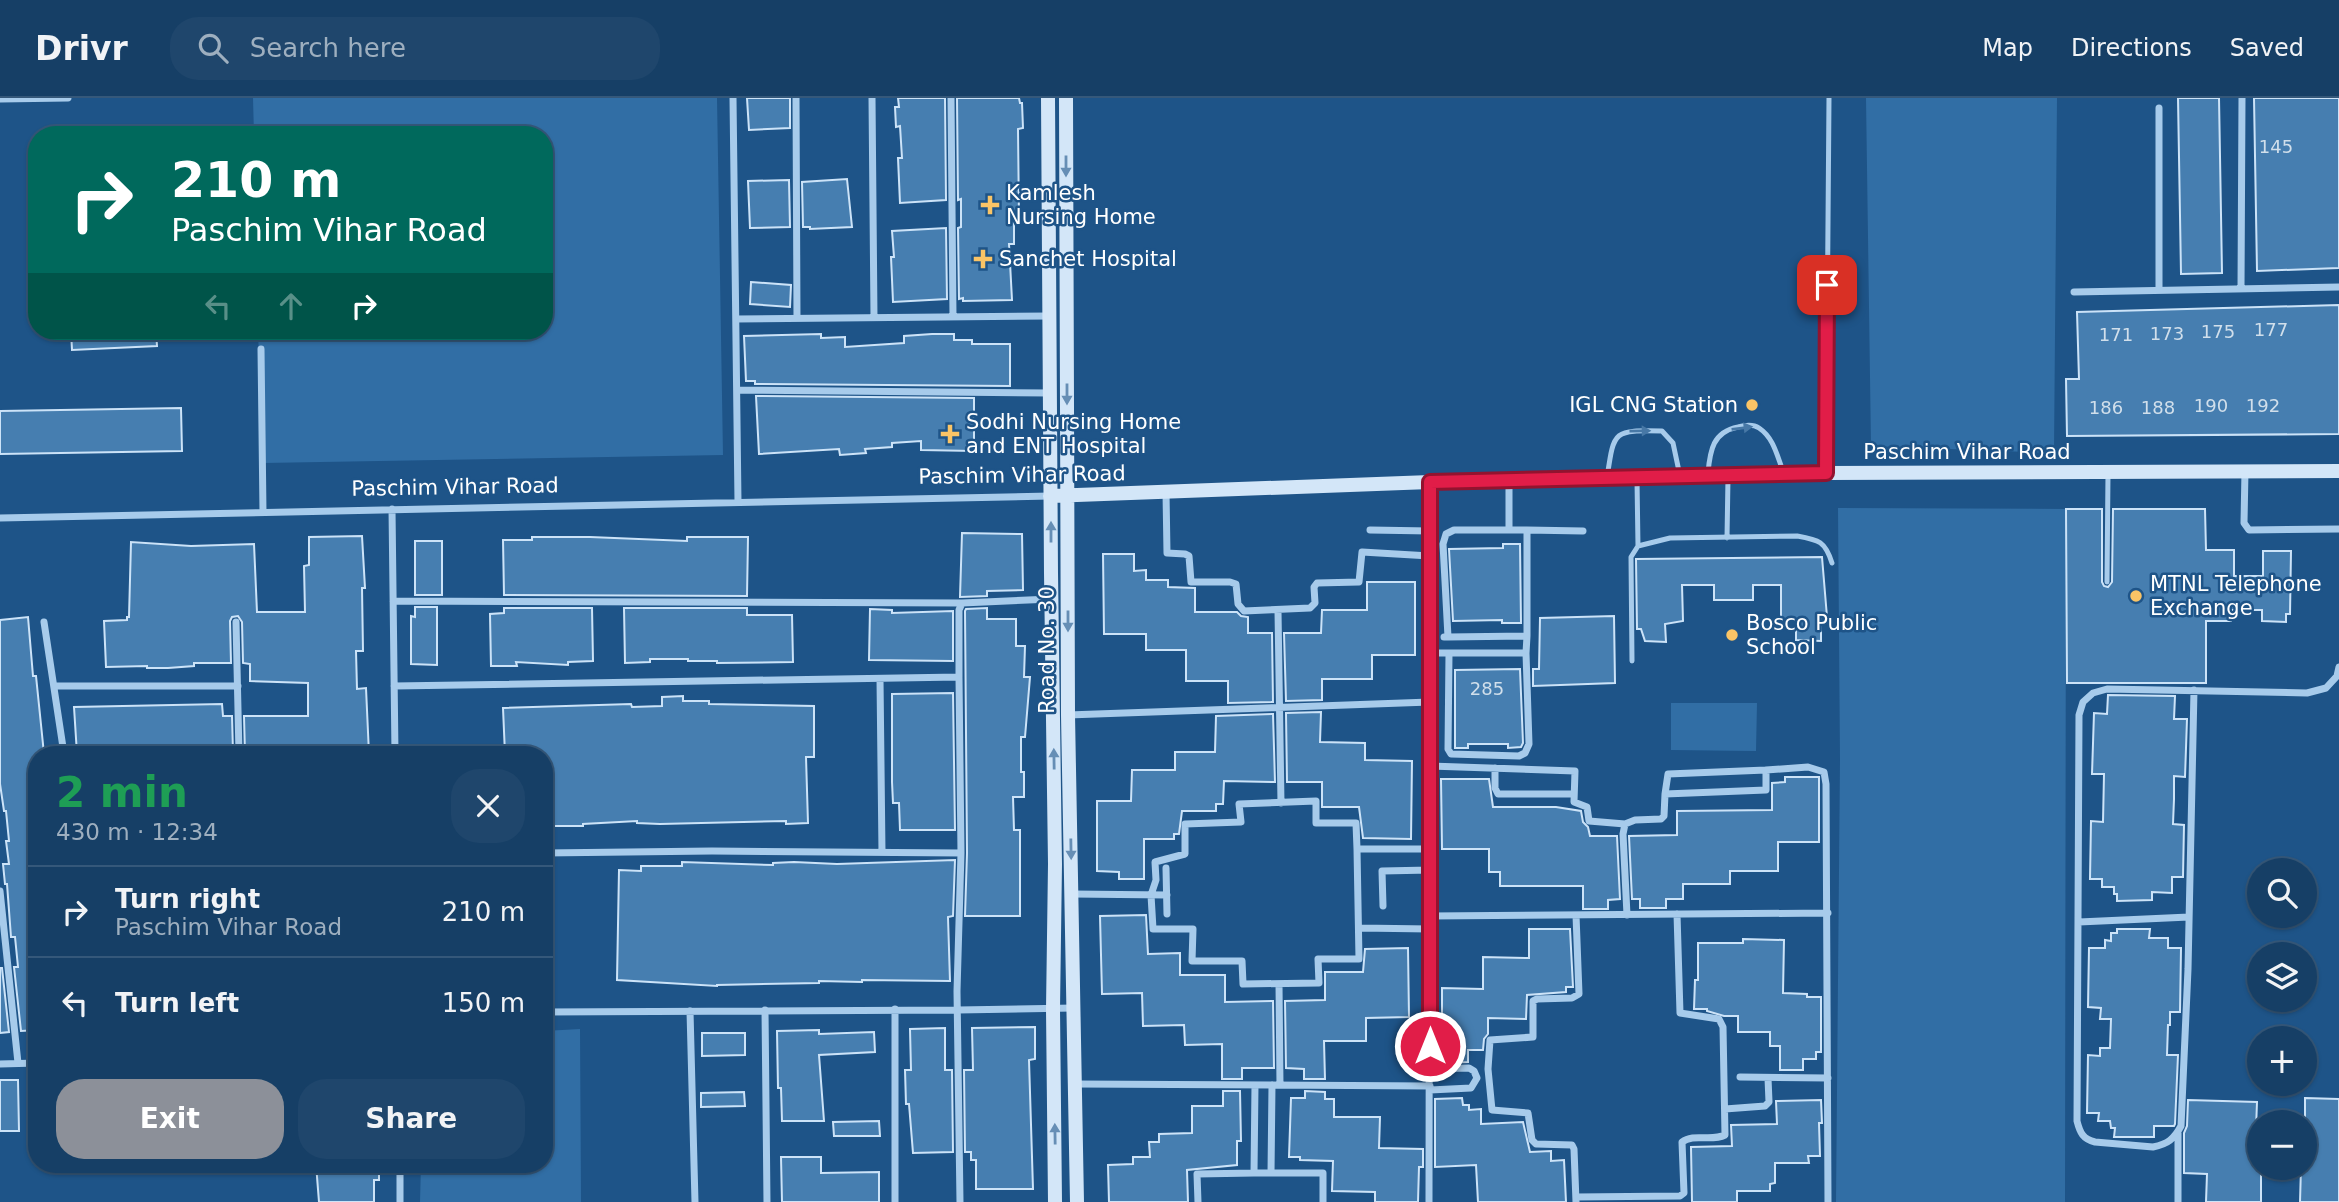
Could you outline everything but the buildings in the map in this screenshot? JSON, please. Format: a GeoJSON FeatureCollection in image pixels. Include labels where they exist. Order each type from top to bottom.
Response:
{"type":"FeatureCollection","features":[{"type":"Feature","properties":{"kind":"street"},"geometry":{"type":"LineString","coordinates":[[0,99],[68,98]]}},
{"type":"Feature","properties":{"kind":"street"},"geometry":{"type":"LineString","coordinates":[[733,98],[738,502]]}},
{"type":"Feature","properties":{"kind":"street"},"geometry":{"type":"LineString","coordinates":[[796,98],[797,318]]}},
{"type":"Feature","properties":{"kind":"street"},"geometry":{"type":"LineString","coordinates":[[872,98],[874,317]]}},
{"type":"Feature","properties":{"kind":"street"},"geometry":{"type":"LineString","coordinates":[[951,98],[953,316]]}},
{"type":"Feature","properties":{"kind":"street","name":"Road No. 30"},"geometry":{"type":"LineString","coordinates":[[1048,98],[1055,864],[1055,1202]]}},
{"type":"Feature","properties":{"kind":"street","name":"Road No. 30"},"geometry":{"type":"LineString","coordinates":[[1066,98],[1068,715],[1077,1202]]}},
{"type":"Feature","properties":{"kind":"street"},"geometry":{"type":"LineString","coordinates":[[2241,289],[2242,98]]}},
{"type":"Feature","properties":{"kind":"street"},"geometry":{"type":"LineString","coordinates":[[2159,108],[2159,290]]}},
{"type":"Feature","properties":{"kind":"street"},"geometry":{"type":"LineString","coordinates":[[2074,292],[2339,288]]}},
{"type":"Feature","properties":{"kind":"street"},"geometry":{"type":"LineString","coordinates":[[736,319],[1049,316]]}},
{"type":"Feature","properties":{"kind":"street"},"geometry":{"type":"LineString","coordinates":[[261,349],[263,512]]}},
{"type":"Feature","properties":{"kind":"street"},"geometry":{"type":"LineString","coordinates":[[737,390],[1050,393]]}},
{"type":"Feature","properties":{"kind":"street"},"geometry":{"type":"LineString","coordinates":[[2245,471],[2244,523],[2249,530],[2339,529]]}},
{"type":"Feature","properties":{"kind":"street","name":"Paschim Vihar Road"},"geometry":{"type":"LineString","coordinates":[[0,518],[1067,496],[1430,482],[1826,473],[2339,471]]}},
{"type":"Feature","properties":{"kind":"street"},"geometry":{"type":"LineString","coordinates":[[1509,480],[1509,530]]}},
{"type":"Feature","properties":{"kind":"street"},"geometry":{"type":"LineString","coordinates":[[1429,1202],[1430,482]]}},
{"type":"Feature","properties":{"kind":"street"},"geometry":{"type":"LineString","coordinates":[[1166,492],[1167,553],[1189,556],[1191,582],[1230,582],[1237,586],[1238,604],[1242,610],[1305,610],[1312,607],[1315,603],[1314,587],[1317,583],[1359,582],[1362,552],[1430,556]]}},
{"type":"Feature","properties":{"kind":"street"},"geometry":{"type":"LineString","coordinates":[[391,509],[395,746]]}},
{"type":"Feature","properties":{"kind":"street"},"geometry":{"type":"LineString","coordinates":[[1370,530],[1430,531]]}},
{"type":"Feature","properties":{"kind":"street"},"geometry":{"type":"LineString","coordinates":[[1527,636],[1446,638],[1443,544],[1446,534],[1454,530],[1583,531]]}},
{"type":"Feature","properties":{"kind":"street"},"geometry":{"type":"LineString","coordinates":[[1449,653],[1448,748],[1451,754],[1519,756],[1525,753],[1529,744],[1526,653],[1527,530]]}},
{"type":"Feature","properties":{"kind":"street"},"geometry":{"type":"LineString","coordinates":[[393,601],[962,603],[1052,599]]}},
{"type":"Feature","properties":{"kind":"street"},"geometry":{"type":"LineString","coordinates":[[960,1202],[959,610],[962,603]]}},
{"type":"Feature","properties":{"kind":"street"},"geometry":{"type":"LineString","coordinates":[[1278,611],[1280,803]]}},
{"type":"Feature","properties":{"kind":"street"},"geometry":{"type":"LineString","coordinates":[[44,622],[63,746]]}},
{"type":"Feature","properties":{"kind":"street"},"geometry":{"type":"LineString","coordinates":[[236,622],[239,746]]}},
{"type":"Feature","properties":{"kind":"street"},"geometry":{"type":"LineString","coordinates":[[1430,653],[1526,653]]}},
{"type":"Feature","properties":{"kind":"street"},"geometry":{"type":"LineString","coordinates":[[2178,1132],[2168,1143],[2153,1147],[2095,1142],[2086,1140],[2077,1121],[2079,715],[2083,702],[2093,693],[2107,689],[2307,693],[2326,688],[2337,676],[2339,667]]}},
{"type":"Feature","properties":{"kind":"street"},"geometry":{"type":"LineString","coordinates":[[394,686],[959,677]]}},
{"type":"Feature","properties":{"kind":"street"},"geometry":{"type":"LineString","coordinates":[[880,679],[882,852]]}},
{"type":"Feature","properties":{"kind":"street"},"geometry":{"type":"LineString","coordinates":[[54,686],[238,686]]}},
{"type":"Feature","properties":{"kind":"street"},"geometry":{"type":"LineString","coordinates":[[2178,1202],[2178,1132],[2182,1120],[2194,690]]}},
{"type":"Feature","properties":{"kind":"street"},"geometry":{"type":"LineString","coordinates":[[1068,715],[1430,702]]}},
{"type":"Feature","properties":{"kind":"street"},"geometry":{"type":"LineString","coordinates":[[1430,766],[1574,771],[1574,802],[1587,807],[1590,821],[1625,824]]}},
{"type":"Feature","properties":{"kind":"street"},"geometry":{"type":"LineString","coordinates":[[1627,915],[1623,834],[1625,824],[1629,820],[1661,819],[1664,816],[1668,774],[1808,767],[1824,772],[1828,913],[1828,1202]]}},
{"type":"Feature","properties":{"kind":"street"},"geometry":{"type":"LineString","coordinates":[[1495,768],[1495,788],[1498,794],[1574,794]]}},
{"type":"Feature","properties":{"kind":"street"},"geometry":{"type":"LineString","coordinates":[[1665,794],[1766,790],[1766,769]]}},
{"type":"Feature","properties":{"kind":"street"},"geometry":{"type":"LineString","coordinates":[[1316,801],[1316,823],[1356,822],[1357,849],[1359,959],[1318,959],[1319,983],[1242,985],[1242,961],[1192,961],[1193,929],[1153,929],[1151,895],[1156,880],[1155,862],[1185,853],[1185,824],[1241,822],[1239,804],[1316,801]]}},
{"type":"Feature","properties":{"kind":"street"},"geometry":{"type":"LineString","coordinates":[[1357,849],[1430,849]]}},
{"type":"Feature","properties":{"kind":"street"},"geometry":{"type":"LineString","coordinates":[[553,853],[961,853]]}},
{"type":"Feature","properties":{"kind":"street"},"geometry":{"type":"LineString","coordinates":[[1166,868],[1167,914]]}},
{"type":"Feature","properties":{"kind":"street"},"geometry":{"type":"LineString","coordinates":[[1382,906],[1382,871],[1430,870]]}},
{"type":"Feature","properties":{"kind":"street"},"geometry":{"type":"LineString","coordinates":[[0,891],[18,1063]]}},
{"type":"Feature","properties":{"kind":"street"},"geometry":{"type":"LineString","coordinates":[[1072,894],[1167,895]]}},
{"type":"Feature","properties":{"kind":"street"},"geometry":{"type":"LineString","coordinates":[[1430,916],[1828,913]]}},
{"type":"Feature","properties":{"kind":"street"},"geometry":{"type":"LineString","coordinates":[[1576,915],[1580,994],[1572,998],[1533,1001],[1531,1038],[1490,1040],[1492,1111],[1528,1113],[1532,1139],[1536,1144],[1572,1145],[1576,1200],[1680,1199],[1684,1193],[1682,1142],[1689,1138],[1716,1139],[1725,1135],[1725,1109],[1722,1022],[1719,1019],[1682,1015],[1678,1008],[1677,914]]}},
{"type":"Feature","properties":{"kind":"street"},"geometry":{"type":"LineString","coordinates":[[2079,922],[2189,917]]}},
{"type":"Feature","properties":{"kind":"street"},"geometry":{"type":"LineString","coordinates":[[1359,928],[1430,929]]}},
{"type":"Feature","properties":{"kind":"street"},"geometry":{"type":"LineString","coordinates":[[1271,1173],[1279,984]]}},
{"type":"Feature","properties":{"kind":"street"},"geometry":{"type":"LineString","coordinates":[[553,1012],[1074,1008]]}},
{"type":"Feature","properties":{"kind":"street"},"geometry":{"type":"LineString","coordinates":[[895,1009],[895,1202]]}},
{"type":"Feature","properties":{"kind":"street"},"geometry":{"type":"LineString","coordinates":[[765,1010],[767,1202]]}},
{"type":"Feature","properties":{"kind":"street"},"geometry":{"type":"LineString","coordinates":[[690,1011],[695,1202]]}},
{"type":"Feature","properties":{"kind":"street"},"geometry":{"type":"LineString","coordinates":[[0,1064],[28,1063]]}},
{"type":"Feature","properties":{"kind":"street"},"geometry":{"type":"LineString","coordinates":[[1430,1069],[1469,1068],[1474,1070],[1477,1078]]}},
{"type":"Feature","properties":{"kind":"street"},"geometry":{"type":"LineString","coordinates":[[1740,1077],[1828,1078]]}},
{"type":"Feature","properties":{"kind":"street"},"geometry":{"type":"LineString","coordinates":[[1725,1109],[1765,1106],[1769,1102],[1768,1077]]}},
{"type":"Feature","properties":{"kind":"street"},"geometry":{"type":"LineString","coordinates":[[1477,1078],[1489,1078]]}},
{"type":"Feature","properties":{"kind":"street"},"geometry":{"type":"LineString","coordinates":[[1075,1084],[1471,1088],[1477,1078]]}},
{"type":"Feature","properties":{"kind":"street"},"geometry":{"type":"LineString","coordinates":[[1254,1172],[1255,1085]]}},
{"type":"Feature","properties":{"kind":"street"},"geometry":{"type":"LineString","coordinates":[[1198,1202],[1197,1174],[1254,1172],[1323,1173],[1323,1202]]}},
{"type":"Feature","properties":{"kind":"street"},"geometry":{"type":"LineString","coordinates":[[400,1173],[400,1202]]}},
{"type":"Feature","properties":{"kind":"lane"},"geometry":{"type":"LineString","coordinates":[[1826,473],[1829,98]]}},
{"type":"Feature","properties":{"kind":"lane"},"geometry":{"type":"LineString","coordinates":[[1707,476],[1710,453],[1717,437],[1724,431],[1749,425],[1758,427],[1773,443],[1783,474]]}},
{"type":"Feature","properties":{"kind":"lane"},"geometry":{"type":"LineString","coordinates":[[1607,478],[1614,439],[1620,432],[1644,430],[1662,431],[1670,438],[1680,476]]}},
{"type":"Feature","properties":{"kind":"lane"},"geometry":{"type":"LineString","coordinates":[[2107,582],[2109,472]]}},
{"type":"Feature","properties":{"kind":"lane"},"geometry":{"type":"LineString","coordinates":[[1727,538],[1728,475]]}},
{"type":"Feature","properties":{"kind":"lane"},"geometry":{"type":"LineString","coordinates":[[1632,661],[1631,557],[1638,547],[1637,477]]}},
{"type":"Feature","properties":{"kind":"lane"},"geometry":{"type":"LineString","coordinates":[[1638,547],[1670,538],[1797,536],[1815,539],[1827,547],[1832,562]]}},
{"type":"Feature","properties":{"kind":"shaded area"},"geometry":{"type":"Polygon","coordinates":[[[253,98],[717,98],[723,455],[263,463],[258,340],[553,340],[553,126],[254,126],[253,98]]]}},
{"type":"Feature","properties":{"kind":"shaded area"},"geometry":{"type":"Polygon","coordinates":[[[1866,98],[2057,98],[2054,453],[1871,446],[1866,98]]]}},
{"type":"Feature","properties":{"kind":"shaded area"},"geometry":{"type":"Polygon","coordinates":[[[1838,508],[2066,509],[2065,1202],[1836,1202],[1840,760],[1838,508]]]}},
{"type":"Feature","properties":{"kind":"shaded area"},"geometry":{"type":"Polygon","coordinates":[[[1671,703],[1757,703],[1756,751],[1671,750],[1671,703]]]}},
{"type":"Feature","properties":{"kind":"shaded area"},"geometry":{"type":"Polygon","coordinates":[[[580,1029],[581,1202],[420,1202],[421,1173],[553,1173],[553,1030],[580,1029]]]}},
{"type":"Feature","properties":{"kind":"place","name":"Kamlesh Nursing Home"},"geometry":{"type":"Point","coordinates":[990,205]}},
{"type":"Feature","properties":{"kind":"place","name":"Sanchet Hospital"},"geometry":{"type":"Point","coordinates":[983,259]}},
{"type":"Feature","properties":{"kind":"place","name":"IGL CNG Station"},"geometry":{"type":"Point","coordinates":[1752,405]}},
{"type":"Feature","properties":{"kind":"place","name":"Sodhi Nursing Home and ENT Hospital"},"geometry":{"type":"Point","coordinates":[950,434]}},
{"type":"Feature","properties":{"kind":"place","name":"MTNL Telephone Exchange"},"geometry":{"type":"Point","coordinates":[2136,596]}},
{"type":"Feature","properties":{"kind":"place","name":"Bosco Public School"},"geometry":{"type":"Point","coordinates":[1732,635]}},
{"type":"Feature","properties":{"kind":"route"},"geometry":{"type":"LineString","coordinates":[[1430,1046],[1430,482],[1826,473],[1827,285]]}}]}
